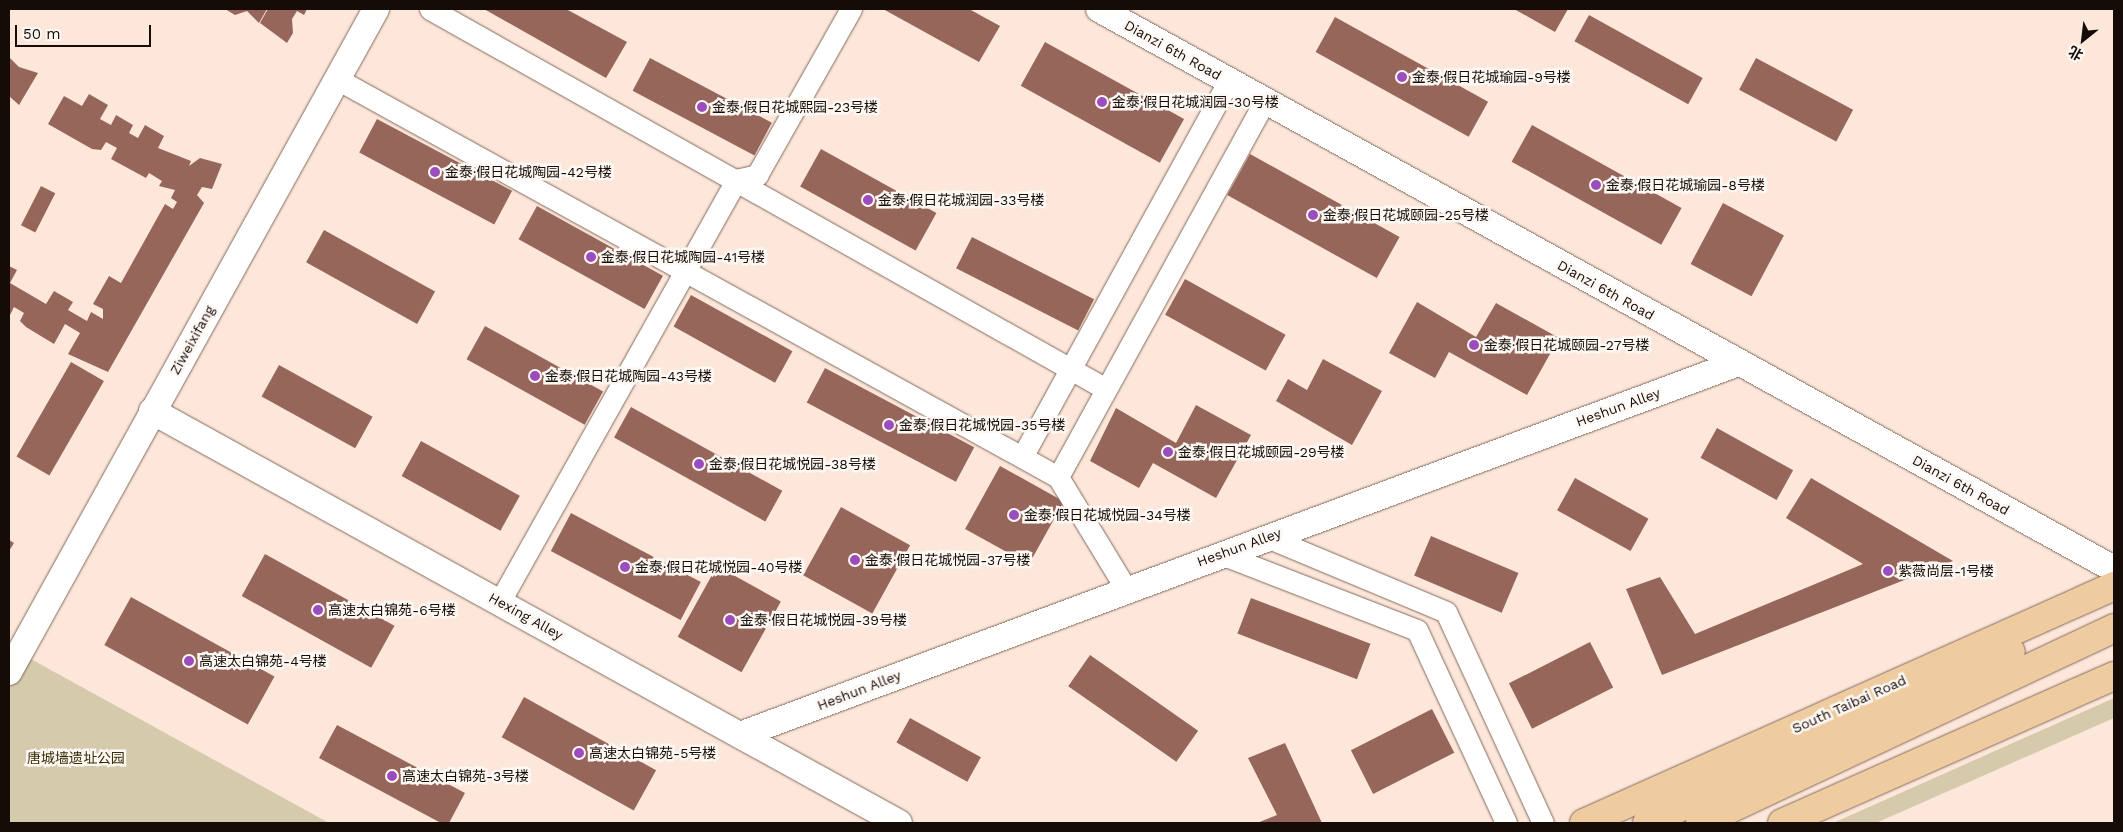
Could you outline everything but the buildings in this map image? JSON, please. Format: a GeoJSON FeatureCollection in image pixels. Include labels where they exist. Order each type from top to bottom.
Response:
{"type":"FeatureCollection","features":[{"type":"Feature","properties":{"kind":"main road","name":"South Taibai Road"},"geometry":{"type":"LineString","coordinates":[[1584,823],[2114,586]]}},
{"type":"Feature","properties":{"kind":"main road","name":"South Taibai Road"},"geometry":{"type":"LineString","coordinates":[[1647,823],[2114,604]]}},
{"type":"Feature","properties":{"kind":"main road"},"geometry":{"type":"LineString","coordinates":[[1700,823],[2114,628]]}},
{"type":"Feature","properties":{"kind":"main road"},"geometry":{"type":"LineString","coordinates":[[1782,823],[2114,676]]}},
{"type":"Feature","properties":{"kind":"street","name":"Ziweixifang"},"geometry":{"type":"LineString","coordinates":[[9,672],[376,9]]}},
{"type":"Feature","properties":{"kind":"street"},"geometry":{"type":"LineString","coordinates":[[430,9],[1106,389]]}},
{"type":"Feature","properties":{"kind":"street"},"geometry":{"type":"LineString","coordinates":[[500,601],[736,180],[757,175],[851,9]]}},
{"type":"Feature","properties":{"kind":"street","name":"Dianzi 6th Road"},"geometry":{"type":"LineString","coordinates":[[1099,9],[2114,569]]}},
{"type":"Feature","properties":{"kind":"street"},"geometry":{"type":"LineString","coordinates":[[337,79],[686,269],[1058,477],[1126,589]]}},
{"type":"Feature","properties":{"kind":"street"},"geometry":{"type":"LineString","coordinates":[[1022,457],[1229,81]]}},
{"type":"Feature","properties":{"kind":"street"},"geometry":{"type":"LineString","coordinates":[[1058,477],[1265,100]]}},
{"type":"Feature","properties":{"kind":"street","name":"Heshun Alley"},"geometry":{"type":"LineString","coordinates":[[740,735],[1126,589],[1738,363]]}},
{"type":"Feature","properties":{"kind":"street","name":"Hexing Alley"},"geometry":{"type":"LineString","coordinates":[[152,412],[500,601],[898,823]]}},
{"type":"Feature","properties":{"kind":"street"},"geometry":{"type":"LineString","coordinates":[[1267,537],[1446,612],[1543,823]]}},
{"type":"Feature","properties":{"kind":"street"},"geometry":{"type":"LineString","coordinates":[[1221,554],[1417,630],[1506,823]]}},
{"type":"Feature","properties":{"kind":"green space","name":"唐城墙遗址公园"},"geometry":{"type":"Polygon","coordinates":[[[9,647],[329,823],[9,823],[9,647]]]}},
{"type":"Feature","properties":{"kind":"green space"},"geometry":{"type":"Polygon","coordinates":[[[2114,698],[2114,718],[1876,823],[1833,823],[2114,698]]]}},
{"type":"Feature","properties":{"kind":"place","name":"金泰·假日花城瑜园-9号楼"},"geometry":{"type":"Point","coordinates":[1402,77]}},
{"type":"Feature","properties":{"kind":"place","name":"金泰·假日花城润园-30号楼"},"geometry":{"type":"Point","coordinates":[1102,102]}},
{"type":"Feature","properties":{"kind":"place","name":"金泰·假日花城熙园-23号楼"},"geometry":{"type":"Point","coordinates":[702,107]}},
{"type":"Feature","properties":{"kind":"place","name":"金泰·假日花城陶园-42号楼"},"geometry":{"type":"Point","coordinates":[435,172]}},
{"type":"Feature","properties":{"kind":"place","name":"金泰·假日花城瑜园-8号楼"},"geometry":{"type":"Point","coordinates":[1596,185]}},
{"type":"Feature","properties":{"kind":"place","name":"金泰·假日花城润园-33号楼"},"geometry":{"type":"Point","coordinates":[868,200]}},
{"type":"Feature","properties":{"kind":"place","name":"金泰·假日花城颐园-25号楼"},"geometry":{"type":"Point","coordinates":[1313,215]}},
{"type":"Feature","properties":{"kind":"place","name":"金泰·假日花城陶园-41号楼"},"geometry":{"type":"Point","coordinates":[591,257]}},
{"type":"Feature","properties":{"kind":"place","name":"金泰·假日花城颐园-27号楼"},"geometry":{"type":"Point","coordinates":[1474,345]}},
{"type":"Feature","properties":{"kind":"place","name":"金泰·假日花城陶园-43号楼"},"geometry":{"type":"Point","coordinates":[535,376]}},
{"type":"Feature","properties":{"kind":"place","name":"金泰·假日花城悦园-35号楼"},"geometry":{"type":"Point","coordinates":[889,425]}},
{"type":"Feature","properties":{"kind":"place","name":"金泰·假日花城颐园-29号楼"},"geometry":{"type":"Point","coordinates":[1168,452]}},
{"type":"Feature","properties":{"kind":"place","name":"金泰·假日花城悦园-38号楼"},"geometry":{"type":"Point","coordinates":[699,464]}},
{"type":"Feature","properties":{"kind":"place","name":"金泰·假日花城悦园-34号楼"},"geometry":{"type":"Point","coordinates":[1014,515]}},
{"type":"Feature","properties":{"kind":"place","name":"金泰·假日花城悦园-37号楼"},"geometry":{"type":"Point","coordinates":[855,560]}},
{"type":"Feature","properties":{"kind":"place","name":"金泰·假日花城悦园-40号楼"},"geometry":{"type":"Point","coordinates":[625,567]}},
{"type":"Feature","properties":{"kind":"place","name":"紫薇尚层-1号楼"},"geometry":{"type":"Point","coordinates":[1888,571]}},
{"type":"Feature","properties":{"kind":"place","name":"高速太白锦苑-6号楼"},"geometry":{"type":"Point","coordinates":[318,610]}},
{"type":"Feature","properties":{"kind":"place","name":"金泰·假日花城悦园-39号楼"},"geometry":{"type":"Point","coordinates":[730,620]}},
{"type":"Feature","properties":{"kind":"place","name":"高速太白锦苑-4号楼"},"geometry":{"type":"Point","coordinates":[189,661]}},
{"type":"Feature","properties":{"kind":"place","name":"高速太白锦苑-5号楼"},"geometry":{"type":"Point","coordinates":[579,753]}},
{"type":"Feature","properties":{"kind":"place","name":"高速太白锦苑-3号楼"},"geometry":{"type":"Point","coordinates":[392,776]}}]}
